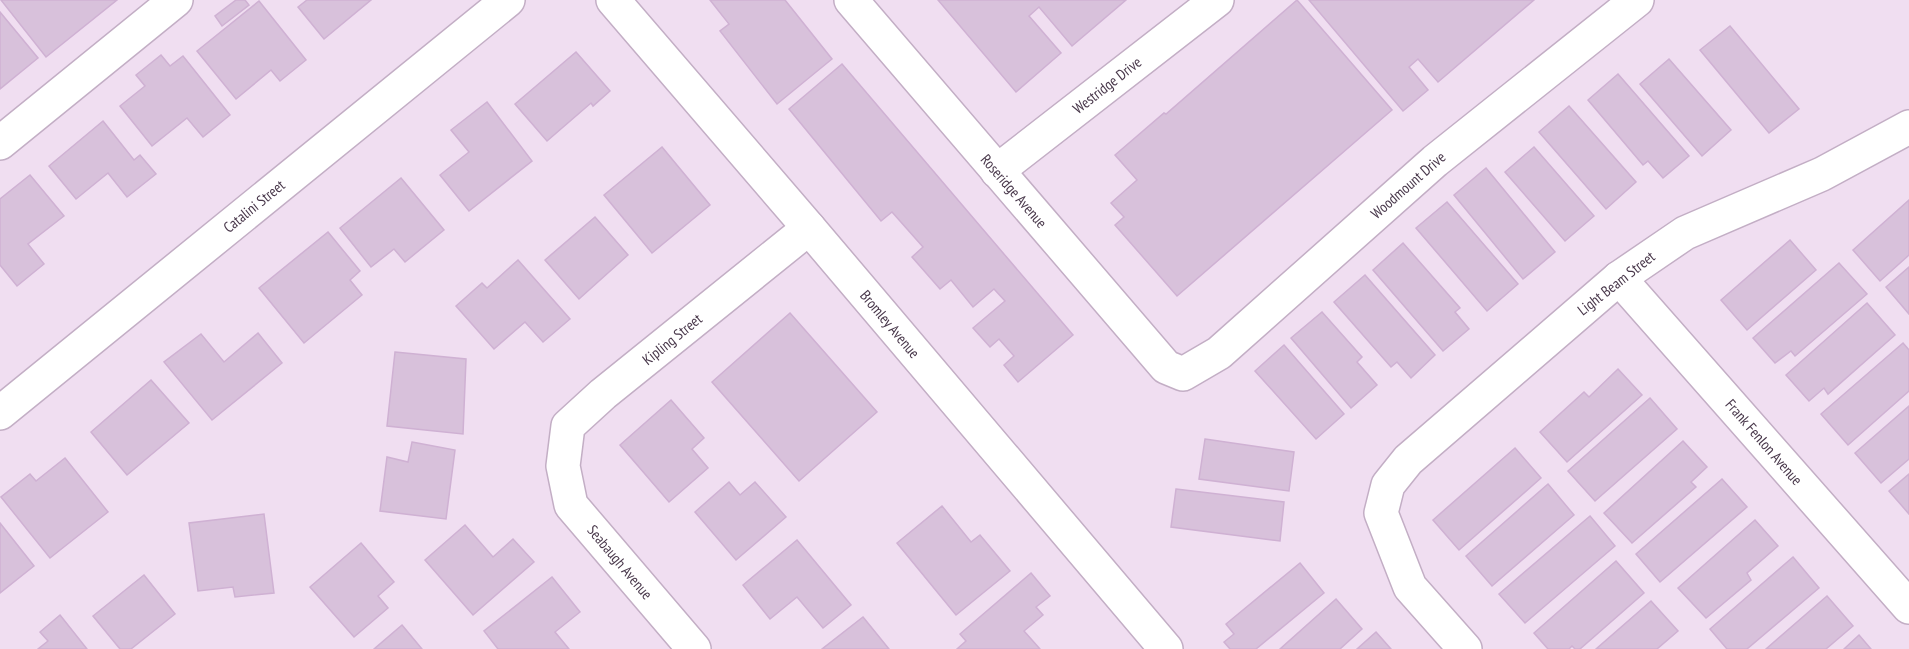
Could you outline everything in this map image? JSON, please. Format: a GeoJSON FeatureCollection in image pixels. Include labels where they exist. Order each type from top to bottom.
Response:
{"type":"FeatureCollection","features":[{"type":"Feature","properties":{"kind":"street"},"geometry":{"type":"LineString","coordinates":[[0,143],[176,0]]}},
{"type":"Feature","properties":{"kind":"street","name":"Catalini Street"},"geometry":{"type":"LineString","coordinates":[[0,413],[508,0]]}},
{"type":"Feature","properties":{"kind":"street","name":"Bromley Avenue"},"geometry":{"type":"LineString","coordinates":[[613,0],[1166,649]]}},
{"type":"Feature","properties":{"kind":"street","name":"Roseridge Avenue"},"geometry":{"type":"LineString","coordinates":[[851,0],[1167,368],[1183,374]]}},
{"type":"Feature","properties":{"kind":"street","name":"Woodmount Drive"},"geometry":{"type":"LineString","coordinates":[[1183,374],[1220,353],[1435,161],[1637,0]]}},
{"type":"Feature","properties":{"kind":"street","name":"Westridge Drive"},"geometry":{"type":"LineString","coordinates":[[997,171],[1212,1]]}},
{"type":"Feature","properties":{"kind":"street","name":"Light Beam Street"},"geometry":{"type":"LineString","coordinates":[[1465,649],[1410,587],[1381,513],[1388,485],[1408,460],[1618,278],[1686,233],[1822,174],[1909,127]]}},
{"type":"Feature","properties":{"kind":"street","name":"Kipling Street"},"geometry":{"type":"LineString","coordinates":[[563,466],[568,426],[603,394],[809,228]]}},
{"type":"Feature","properties":{"kind":"street","name":"Frank Fenlon Avenue"},"geometry":{"type":"LineString","coordinates":[[1618,278],[1909,607]]}},
{"type":"Feature","properties":{"kind":"street","name":"Seabaugh Avenue"},"geometry":{"type":"LineString","coordinates":[[563,466],[571,505],[694,649]]}},
{"type":"Feature","properties":{"kind":"shaded area"},"geometry":{"type":"Polygon","coordinates":[[[0,0],[1909,0],[1909,649],[0,649],[0,0]]]}},
{"type":"Feature","properties":{"kind":"building"},"geometry":{"type":"Polygon","coordinates":[[[1,0],[117,0],[46,57],[1,0]]]}},
{"type":"Feature","properties":{"kind":"building"},"geometry":{"type":"Polygon","coordinates":[[[236,0],[245,0],[249,5],[222,26],[215,16],[236,0]]]}},
{"type":"Feature","properties":{"kind":"building"},"geometry":{"type":"Polygon","coordinates":[[[307,0],[371,0],[324,39],[298,7],[307,0]]]}},
{"type":"Feature","properties":{"kind":"building"},"geometry":{"type":"Polygon","coordinates":[[[710,0],[785,0],[832,59],[777,104],[720,31],[729,24],[710,0]]]}},
{"type":"Feature","properties":{"kind":"building"},"geometry":{"type":"Polygon","coordinates":[[[938,0],[1126,0],[1072,46],[1039,7],[1029,16],[1061,53],[1016,92],[938,0]]]}},
{"type":"Feature","properties":{"kind":"building"},"geometry":{"type":"Polygon","coordinates":[[[1297,0],[1392,110],[1177,296],[1115,225],[1124,217],[1111,203],[1137,180],[1115,155],[1164,113],[1166,114],[1297,0]]]}},
{"type":"Feature","properties":{"kind":"building"},"geometry":{"type":"Polygon","coordinates":[[[1309,0],[1534,0],[1438,82],[1418,59],[1409,67],[1428,90],[1403,111],[1309,0]]]}},
{"type":"Feature","properties":{"kind":"building"},"geometry":{"type":"Polygon","coordinates":[[[259,1],[306,60],[280,81],[271,70],[236,99],[197,51],[259,1]]]}},
{"type":"Feature","properties":{"kind":"building"},"geometry":{"type":"Polygon","coordinates":[[[0,12],[38,58],[0,89],[0,12]]]}},
{"type":"Feature","properties":{"kind":"building"},"geometry":{"type":"Polygon","coordinates":[[[1730,26],[1799,109],[1769,133],[1700,50],[1730,26]]]}},
{"type":"Feature","properties":{"kind":"building"},"geometry":{"type":"Polygon","coordinates":[[[576,52],[610,91],[593,106],[591,103],[547,141],[515,104],[576,52]]]}},
{"type":"Feature","properties":{"kind":"building"},"geometry":{"type":"Polygon","coordinates":[[[161,55],[170,66],[183,56],[230,115],[203,137],[187,118],[152,146],[120,106],[145,86],[136,75],[161,55]]]}},
{"type":"Feature","properties":{"kind":"building"},"geometry":{"type":"Polygon","coordinates":[[[1669,59],[1731,130],[1702,156],[1640,84],[1669,59]]]}},
{"type":"Feature","properties":{"kind":"building"},"geometry":{"type":"Polygon","coordinates":[[[842,64],[1073,335],[1018,382],[1004,365],[1014,356],[999,339],[990,347],[973,328],[1005,301],[994,289],[973,307],[951,280],[940,289],[912,257],[923,247],[892,212],[881,221],[789,109],[842,64]]]}},
{"type":"Feature","properties":{"kind":"building"},"geometry":{"type":"Polygon","coordinates":[[[1618,74],[1689,156],[1663,178],[1648,161],[1643,165],[1588,100],[1618,74]]]}},
{"type":"Feature","properties":{"kind":"building"},"geometry":{"type":"Polygon","coordinates":[[[487,102],[532,161],[469,211],[440,175],[469,152],[451,130],[487,102]]]}},
{"type":"Feature","properties":{"kind":"building"},"geometry":{"type":"Polygon","coordinates":[[[1569,106],[1636,182],[1606,209],[1539,132],[1569,106]]]}},
{"type":"Feature","properties":{"kind":"building"},"geometry":{"type":"Polygon","coordinates":[[[103,121],[134,160],[140,155],[156,174],[127,197],[108,173],[76,199],[49,166],[103,121]]]}},
{"type":"Feature","properties":{"kind":"building"},"geometry":{"type":"Polygon","coordinates":[[[662,147],[710,205],[652,253],[604,195],[662,147]]]}},
{"type":"Feature","properties":{"kind":"building"},"geometry":{"type":"Polygon","coordinates":[[[1534,147],[1594,216],[1565,241],[1505,172],[1534,147]]]}},
{"type":"Feature","properties":{"kind":"building"},"geometry":{"type":"Polygon","coordinates":[[[1486,168],[1555,252],[1523,279],[1454,195],[1486,168]]]}},
{"type":"Feature","properties":{"kind":"building"},"geometry":{"type":"Polygon","coordinates":[[[30,175],[64,216],[28,244],[44,264],[17,286],[0,265],[0,199],[30,175]]]}},
{"type":"Feature","properties":{"kind":"building"},"geometry":{"type":"Polygon","coordinates":[[[401,178],[444,230],[405,262],[394,249],[371,267],[340,228],[401,178]]]}},
{"type":"Feature","properties":{"kind":"building"},"geometry":{"type":"Polygon","coordinates":[[[1909,200],[1909,255],[1880,281],[1853,250],[1909,200]]]}},
{"type":"Feature","properties":{"kind":"building"},"geometry":{"type":"Polygon","coordinates":[[[1447,202],[1518,284],[1487,311],[1416,228],[1447,202]]]}},
{"type":"Feature","properties":{"kind":"building"},"geometry":{"type":"Polygon","coordinates":[[[595,217],[628,255],[579,299],[545,260],[595,217]]]}},
{"type":"Feature","properties":{"kind":"building"},"geometry":{"type":"Polygon","coordinates":[[[328,232],[360,271],[350,280],[362,295],[304,343],[259,288],[328,232]]]}},
{"type":"Feature","properties":{"kind":"building"},"geometry":{"type":"Polygon","coordinates":[[[1790,240],[1816,270],[1747,330],[1721,300],[1790,240]]]}},
{"type":"Feature","properties":{"kind":"building"},"geometry":{"type":"Polygon","coordinates":[[[1403,243],[1460,308],[1455,312],[1469,329],[1443,351],[1373,270],[1403,243]]]}},
{"type":"Feature","properties":{"kind":"building"},"geometry":{"type":"Polygon","coordinates":[[[518,260],[570,319],[543,342],[525,322],[494,349],[456,306],[482,283],[487,288],[518,260]]]}},
{"type":"Feature","properties":{"kind":"building"},"geometry":{"type":"Polygon","coordinates":[[[1839,263],[1867,294],[1795,356],[1791,351],[1775,363],[1753,338],[1839,263]]]}},
{"type":"Feature","properties":{"kind":"building"},"geometry":{"type":"Polygon","coordinates":[[[1909,267],[1909,314],[1886,287],[1909,267]]]}},
{"type":"Feature","properties":{"kind":"building"},"geometry":{"type":"Polygon","coordinates":[[[1365,275],[1435,355],[1411,378],[1397,362],[1391,367],[1334,302],[1365,275]]]}},
{"type":"Feature","properties":{"kind":"building"},"geometry":{"type":"Polygon","coordinates":[[[1867,303],[1895,335],[1828,394],[1824,388],[1809,401],[1786,375],[1867,303]]]}},
{"type":"Feature","properties":{"kind":"building"},"geometry":{"type":"Polygon","coordinates":[[[1322,312],[1362,357],[1357,362],[1377,385],[1351,408],[1291,338],[1322,312]]]}},
{"type":"Feature","properties":{"kind":"building"},"geometry":{"type":"Polygon","coordinates":[[[790,313],[877,412],[799,481],[712,382],[790,313]]]}},
{"type":"Feature","properties":{"kind":"building"},"geometry":{"type":"Polygon","coordinates":[[[258,333],[282,363],[212,420],[164,362],[201,334],[224,362],[258,333]]]}},
{"type":"Feature","properties":{"kind":"building"},"geometry":{"type":"Polygon","coordinates":[[[1903,343],[1909,350],[1909,391],[1848,445],[1821,414],[1903,343]]]}},
{"type":"Feature","properties":{"kind":"building"},"geometry":{"type":"Polygon","coordinates":[[[1284,345],[1344,414],[1316,439],[1255,371],[1284,345]]]}},
{"type":"Feature","properties":{"kind":"building"},"geometry":{"type":"Polygon","coordinates":[[[395,352],[466,359],[463,434],[387,426],[395,352]]]}},
{"type":"Feature","properties":{"kind":"building"},"geometry":{"type":"Polygon","coordinates":[[[1618,369],[1642,395],[1567,462],[1540,432],[1584,392],[1589,397],[1618,369]]]}},
{"type":"Feature","properties":{"kind":"building"},"geometry":{"type":"Polygon","coordinates":[[[151,380],[189,423],[127,475],[91,432],[151,380]]]}},
{"type":"Feature","properties":{"kind":"building"},"geometry":{"type":"Polygon","coordinates":[[[1650,398],[1677,429],[1595,501],[1568,471],[1650,398]]]}},
{"type":"Feature","properties":{"kind":"building"},"geometry":{"type":"Polygon","coordinates":[[[671,400],[704,438],[692,449],[708,468],[669,502],[620,445],[671,400]]]}},
{"type":"Feature","properties":{"kind":"building"},"geometry":{"type":"Polygon","coordinates":[[[1909,406],[1909,459],[1881,483],[1855,453],[1909,406]]]}},
{"type":"Feature","properties":{"kind":"building"},"geometry":{"type":"Polygon","coordinates":[[[1205,439],[1294,452],[1289,491],[1199,479],[1205,439]]]}},
{"type":"Feature","properties":{"kind":"building"},"geometry":{"type":"Polygon","coordinates":[[[1683,441],[1707,467],[1691,482],[1696,487],[1632,543],[1604,513],[1683,441]]]}},
{"type":"Feature","properties":{"kind":"building"},"geometry":{"type":"Polygon","coordinates":[[[412,442],[455,450],[446,519],[380,511],[387,457],[408,462],[412,442]]]}},
{"type":"Feature","properties":{"kind":"building"},"geometry":{"type":"Polygon","coordinates":[[[1515,448],[1541,478],[1459,550],[1433,520],[1515,448]]]}},
{"type":"Feature","properties":{"kind":"building"},"geometry":{"type":"Polygon","coordinates":[[[65,458],[108,512],[50,558],[1,497],[30,474],[36,481],[65,458]]]}},
{"type":"Feature","properties":{"kind":"building"},"geometry":{"type":"Polygon","coordinates":[[[1909,474],[1909,514],[1889,491],[1909,474]]]}},
{"type":"Feature","properties":{"kind":"building"},"geometry":{"type":"Polygon","coordinates":[[[1722,479],[1747,507],[1660,582],[1636,554],[1722,479]]]}},
{"type":"Feature","properties":{"kind":"building"},"geometry":{"type":"Polygon","coordinates":[[[729,482],[740,495],[755,482],[786,517],[736,560],[695,512],[729,482]]]}},
{"type":"Feature","properties":{"kind":"building"},"geometry":{"type":"Polygon","coordinates":[[[1548,484],[1574,515],[1492,586],[1466,556],[1548,484]]]}},
{"type":"Feature","properties":{"kind":"building"},"geometry":{"type":"Polygon","coordinates":[[[1176,489],[1284,502],[1280,541],[1171,527],[1176,489]]]}},
{"type":"Feature","properties":{"kind":"building"},"geometry":{"type":"Polygon","coordinates":[[[942,506],[971,542],[980,535],[1010,571],[956,615],[897,543],[942,506]]]}},
{"type":"Feature","properties":{"kind":"building"},"geometry":{"type":"Polygon","coordinates":[[[264,514],[274,593],[235,597],[233,587],[198,591],[189,523],[264,514]]]}},
{"type":"Feature","properties":{"kind":"building"},"geometry":{"type":"Polygon","coordinates":[[[1590,516],[1615,546],[1525,623],[1499,594],[1590,516]]]}},
{"type":"Feature","properties":{"kind":"building"},"geometry":{"type":"Polygon","coordinates":[[[1755,520],[1778,546],[1747,573],[1751,580],[1706,618],[1678,588],[1755,520]]]}},
{"type":"Feature","properties":{"kind":"building"},"geometry":{"type":"Polygon","coordinates":[[[0,523],[34,566],[0,593],[0,523]]]}},
{"type":"Feature","properties":{"kind":"building"},"geometry":{"type":"Polygon","coordinates":[[[465,525],[493,557],[513,539],[534,562],[473,615],[425,560],[465,525]]]}},
{"type":"Feature","properties":{"kind":"building"},"geometry":{"type":"Polygon","coordinates":[[[797,540],[851,605],[823,628],[797,597],[770,619],[743,585],[797,540]]]}},
{"type":"Feature","properties":{"kind":"building"},"geometry":{"type":"Polygon","coordinates":[[[361,543],[394,582],[378,596],[388,608],[354,637],[310,587],[361,543]]]}},
{"type":"Feature","properties":{"kind":"building"},"geometry":{"type":"Polygon","coordinates":[[[1793,557],[1819,588],[1747,649],[1727,649],[1710,629],[1793,557]]]}},
{"type":"Feature","properties":{"kind":"building"},"geometry":{"type":"Polygon","coordinates":[[[1616,561],[1644,593],[1580,649],[1572,646],[1569,649],[1548,649],[1534,633],[1616,561]]]}},
{"type":"Feature","properties":{"kind":"building"},"geometry":{"type":"Polygon","coordinates":[[[1300,563],[1324,593],[1256,649],[1230,649],[1224,642],[1234,634],[1226,624],[1300,563]]]}},
{"type":"Feature","properties":{"kind":"building"},"geometry":{"type":"Polygon","coordinates":[[[1031,573],[1050,596],[1036,607],[1043,615],[1024,631],[1040,649],[957,649],[966,641],[960,634],[1031,573]]]}},
{"type":"Feature","properties":{"kind":"building"},"geometry":{"type":"Polygon","coordinates":[[[144,575],[175,614],[131,649],[120,649],[93,616],[144,575]]]}},
{"type":"Feature","properties":{"kind":"building"},"geometry":{"type":"Polygon","coordinates":[[[552,577],[580,612],[555,632],[569,649],[498,649],[484,631],[552,577]]]}},
{"type":"Feature","properties":{"kind":"building"},"geometry":{"type":"Polygon","coordinates":[[[1827,596],[1853,626],[1826,649],[1766,649],[1827,596]]]}},
{"type":"Feature","properties":{"kind":"building"},"geometry":{"type":"Polygon","coordinates":[[[1336,599],[1362,629],[1340,649],[1280,649],[1336,599]]]}},
{"type":"Feature","properties":{"kind":"building"},"geometry":{"type":"Polygon","coordinates":[[[1651,601],[1678,631],[1657,649],[1596,649],[1651,601]]]}},
{"type":"Feature","properties":{"kind":"building"},"geometry":{"type":"Polygon","coordinates":[[[60,615],[87,649],[38,649],[48,641],[40,632],[60,615]]]}},
{"type":"Feature","properties":{"kind":"building"},"geometry":{"type":"Polygon","coordinates":[[[863,617],[889,649],[822,649],[863,617]]]}},
{"type":"Feature","properties":{"kind":"building"},"geometry":{"type":"Polygon","coordinates":[[[402,625],[422,649],[374,649],[402,625]]]}},
{"type":"Feature","properties":{"kind":"building"},"geometry":{"type":"Polygon","coordinates":[[[1376,632],[1391,649],[1357,649],[1376,632]]]}},
{"type":"Feature","properties":{"kind":"building"},"geometry":{"type":"Polygon","coordinates":[[[1859,635],[1871,649],[1844,649],[1859,635]]]}}]}
